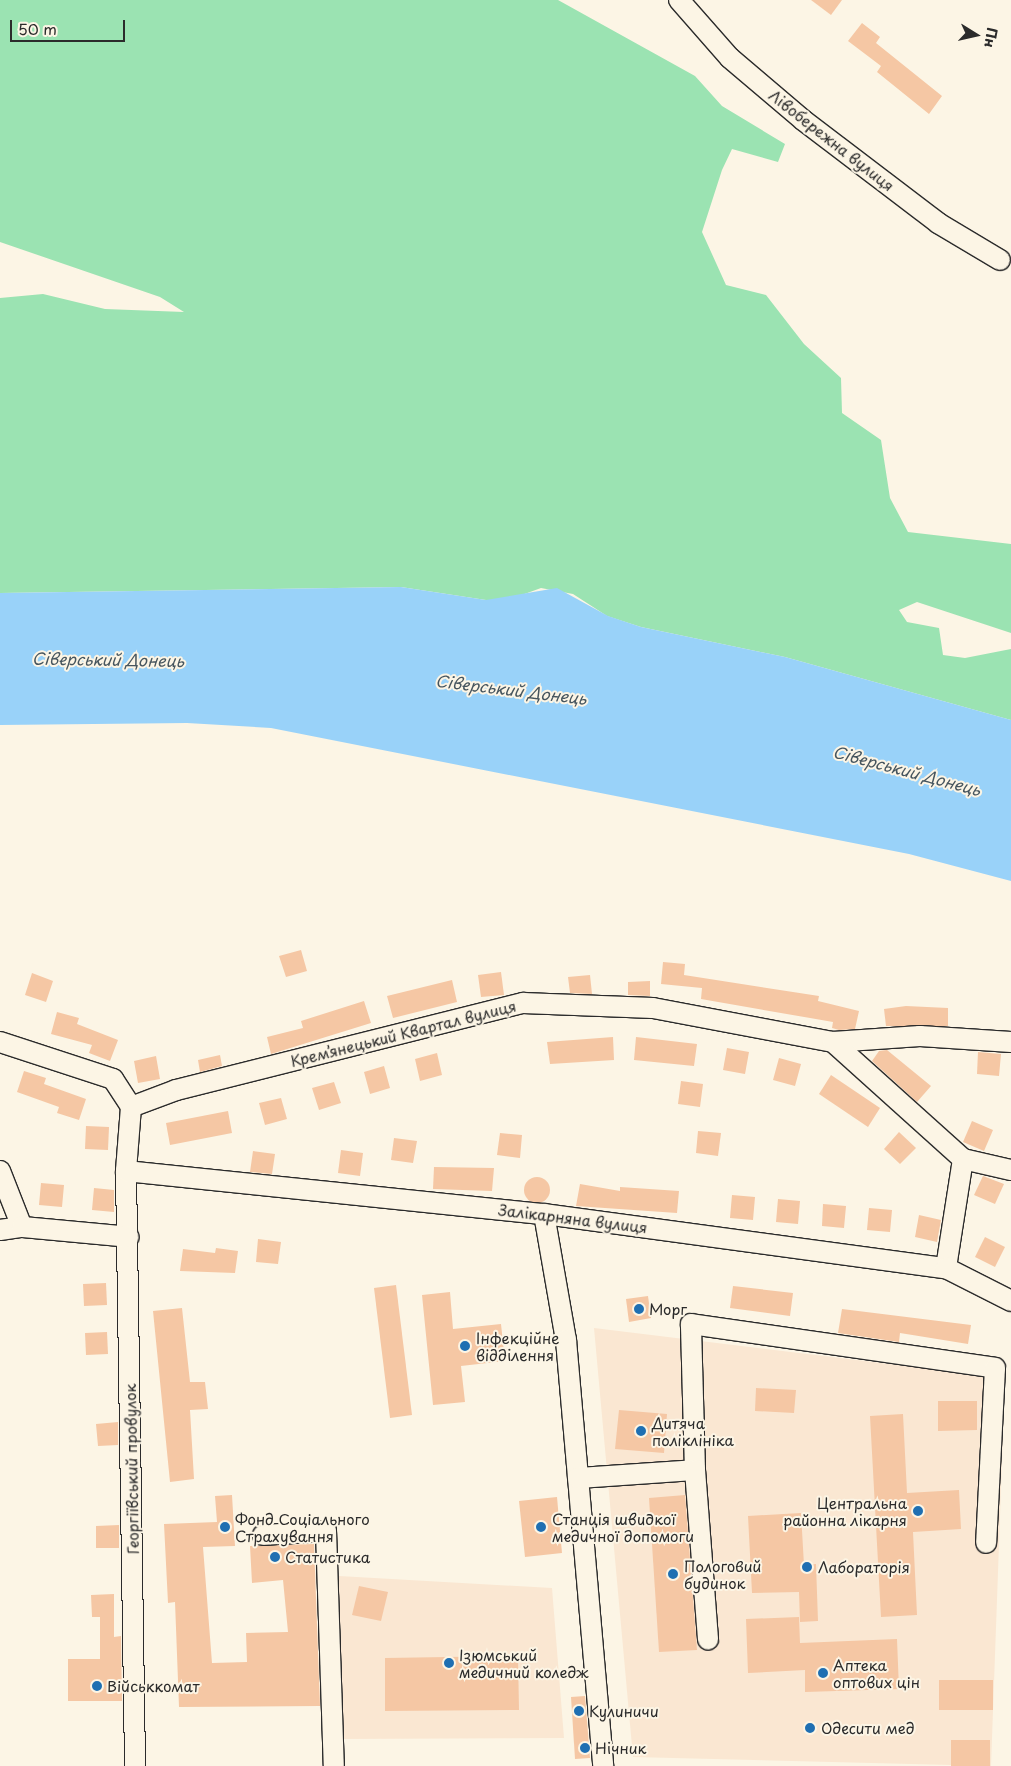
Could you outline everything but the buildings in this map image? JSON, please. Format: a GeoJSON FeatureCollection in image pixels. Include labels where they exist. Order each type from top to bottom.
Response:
{"type":"FeatureCollection","features":[{"type":"Feature","properties":{"kind":"street","name":"Лівобережна вулиця"},"geometry":{"type":"LineString","coordinates":[[679,0],[730,58],[803,120],[938,223],[1000,260]]}},
{"type":"Feature","properties":{"kind":"street","name":"Крем’янецький Квартал вулиця"},"geometry":{"type":"LineString","coordinates":[[131,1106],[176,1090],[523,1003],[653,1008],[833,1042],[920,1036],[1011,1042]]}},
{"type":"Feature","properties":{"kind":"street"},"geometry":{"type":"LineString","coordinates":[[0,1042],[113,1079],[131,1106],[126,1171]]}},
{"type":"Feature","properties":{"kind":"street"},"geometry":{"type":"LineString","coordinates":[[833,1042],[963,1159],[1011,1170]]}},
{"type":"Feature","properties":{"kind":"street"},"geometry":{"type":"LineString","coordinates":[[946,1268],[963,1159]]}},
{"type":"Feature","properties":{"kind":"street"},"geometry":{"type":"LineString","coordinates":[[0,1171],[22,1227]]}},
{"type":"Feature","properties":{"kind":"street","name":"Залікарняна вулиця"},"geometry":{"type":"LineString","coordinates":[[126,1171],[544,1214],[946,1268],[1011,1301]]}},
{"type":"Feature","properties":{"kind":"street","name":"Георгіївський провулок"},"geometry":{"type":"LineString","coordinates":[[126,1171],[129,1237],[135,1766]]}},
{"type":"Feature","properties":{"kind":"street"},"geometry":{"type":"LineString","coordinates":[[544,1214],[566,1340],[603,1766]]}},
{"type":"Feature","properties":{"kind":"street"},"geometry":{"type":"LineString","coordinates":[[0,1230],[22,1227],[129,1237]]}},
{"type":"Feature","properties":{"kind":"street"},"geometry":{"type":"LineString","coordinates":[[708,1640],[695,1470],[691,1324],[995,1368],[986,1543]]}},
{"type":"Feature","properties":{"kind":"street"},"geometry":{"type":"LineString","coordinates":[[578,1478],[695,1470]]}},
{"type":"Feature","properties":{"kind":"street"},"geometry":{"type":"LineString","coordinates":[[262,1535],[326,1531],[334,1766]]}},
{"type":"Feature","properties":{"kind":"shaded area","name":"Лабораторія"},"geometry":{"type":"Polygon","coordinates":[[[594,1328],[1005,1378],[991,1766],[633,1757],[594,1328]]]}},
{"type":"Feature","properties":{"kind":"shaded area","name":"Ізюмський медичний коледж"},"geometry":{"type":"Polygon","coordinates":[[[339,1576],[552,1588],[564,1738],[340,1739],[339,1576]]]}},
{"type":"Feature","properties":{"kind":"green space"},"geometry":{"type":"Polygon","coordinates":[[[0,0],[558,0],[695,76],[722,106],[785,144],[778,162],[732,149],[722,170],[702,232],[726,285],[766,295],[804,344],[841,378],[842,413],[881,440],[890,498],[908,532],[1011,544],[1011,633],[917,602],[899,610],[907,622],[939,628],[943,655],[965,658],[1011,649],[1011,720],[785,657],[641,627],[607,616],[573,594],[541,588],[508,600],[486,600],[401,587],[0,593],[0,298],[43,294],[105,309],[184,312],[160,297],[0,242],[0,0]]]}},
{"type":"Feature","properties":{"kind":"water","name":"Сіверський Донець"},"geometry":{"type":"Polygon","coordinates":[[[401,587],[486,600],[557,588],[608,616],[641,627],[785,657],[1011,720],[1011,881],[909,854],[271,728],[187,723],[0,725],[0,593],[401,587]]]}},
{"type":"Feature","properties":{"kind":"place","name":"Морг"},"geometry":{"type":"Point","coordinates":[639,1309]}},
{"type":"Feature","properties":{"kind":"place","name":"Інфекційне відділення"},"geometry":{"type":"Point","coordinates":[465,1346]}},
{"type":"Feature","properties":{"kind":"place","name":"Дитяча поліклініка"},"geometry":{"type":"Point","coordinates":[641,1431]}},
{"type":"Feature","properties":{"kind":"place","name":"Центральна районна лікарня"},"geometry":{"type":"Point","coordinates":[918,1511]}},
{"type":"Feature","properties":{"kind":"place","name":"Фонд Соцiального Страхування"},"geometry":{"type":"Point","coordinates":[225,1527]}},
{"type":"Feature","properties":{"kind":"place","name":"Станція швидкої медичної допомоги"},"geometry":{"type":"Point","coordinates":[541,1527]}},
{"type":"Feature","properties":{"kind":"place","name":"Статистика"},"geometry":{"type":"Point","coordinates":[275,1557]}},
{"type":"Feature","properties":{"kind":"place","name":"Лабораторія"},"geometry":{"type":"Point","coordinates":[807,1567]}},
{"type":"Feature","properties":{"kind":"place","name":"Пологовий будинок"},"geometry":{"type":"Point","coordinates":[673,1574]}},
{"type":"Feature","properties":{"kind":"place","name":"Ізюмський медичний коледж"},"geometry":{"type":"Point","coordinates":[449,1663]}},
{"type":"Feature","properties":{"kind":"place","name":"Аптека оптових цін"},"geometry":{"type":"Point","coordinates":[823,1673]}},
{"type":"Feature","properties":{"kind":"place","name":"Вiйськкомат"},"geometry":{"type":"Point","coordinates":[97,1686]}},
{"type":"Feature","properties":{"kind":"place","name":"Кулиничи"},"geometry":{"type":"Point","coordinates":[579,1711]}},
{"type":"Feature","properties":{"kind":"place","name":"Одесити мед"},"geometry":{"type":"Point","coordinates":[810,1728]}},
{"type":"Feature","properties":{"kind":"place","name":"Нічник"},"geometry":{"type":"Point","coordinates":[585,1748]}}]}
